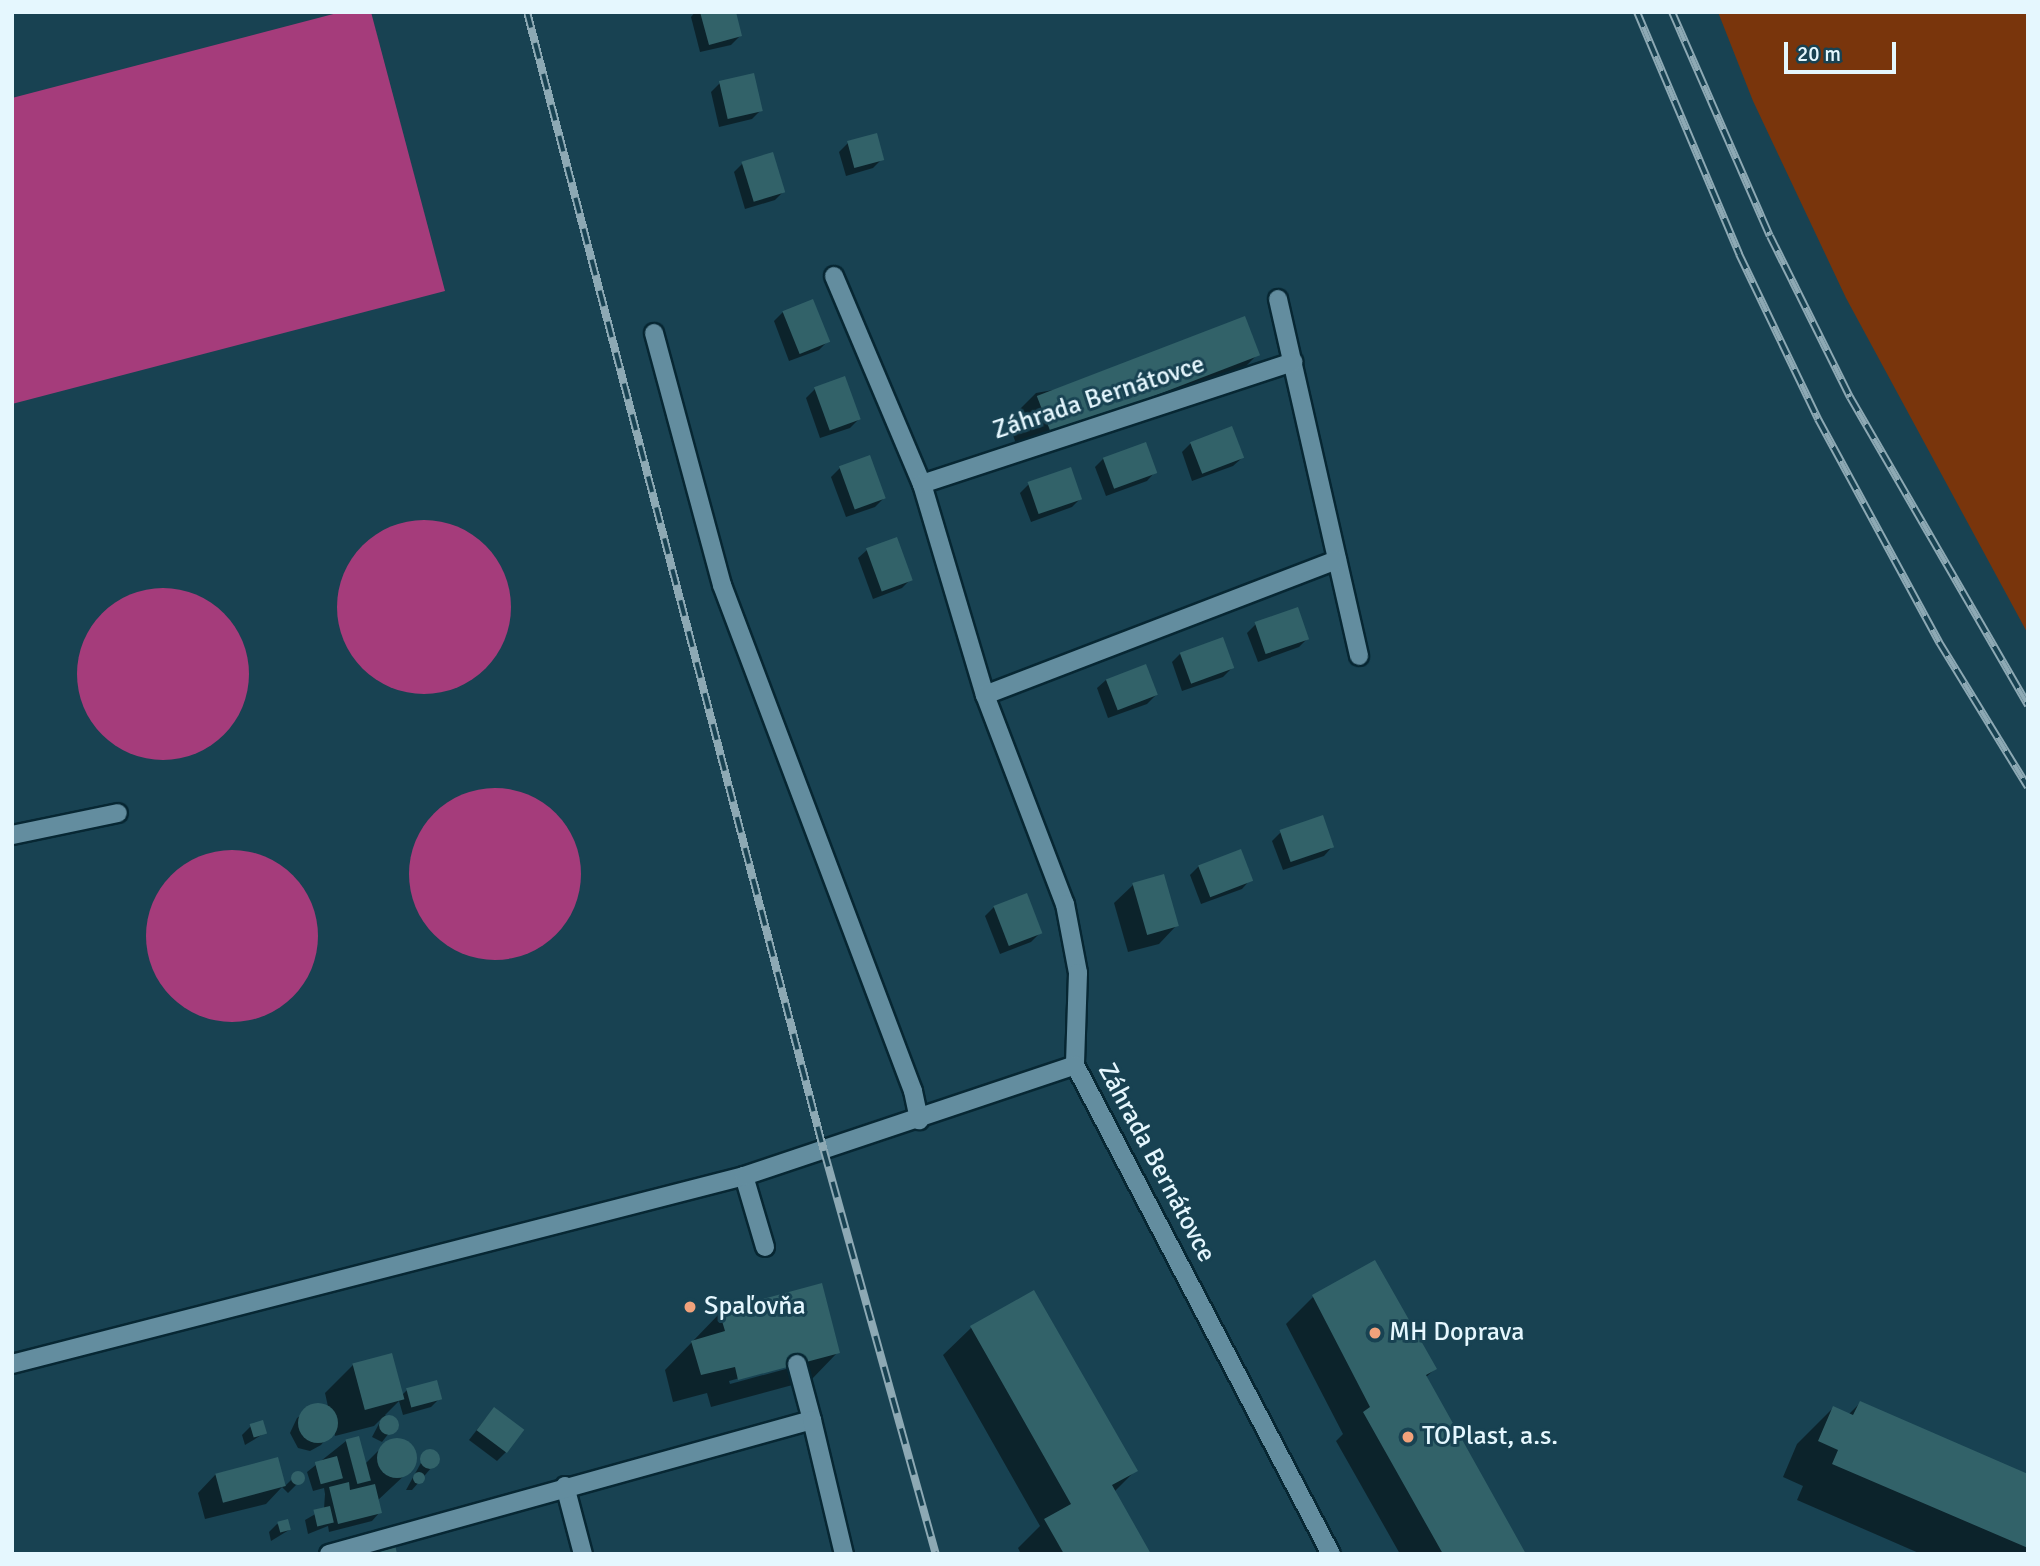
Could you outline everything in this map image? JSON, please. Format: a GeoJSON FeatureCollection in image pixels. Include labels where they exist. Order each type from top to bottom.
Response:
{"type":"FeatureCollection","features":[{"type":"Feature","properties":{"kind":"street","name":"Záhrada Bernátovce"},"geometry":{"type":"LineString","coordinates":[[834,276],[922,484],[985,695],[1065,904],[1078,973],[1075,1065],[1331,1554]]}},
{"type":"Feature","properties":{"kind":"street"},"geometry":{"type":"LineString","coordinates":[[1278,299],[1359,656]]}},
{"type":"Feature","properties":{"kind":"street"},"geometry":{"type":"LineString","coordinates":[[654,332],[722,585],[913,1091],[919,1120]]}},
{"type":"Feature","properties":{"kind":"street","name":"Záhrada Bernátovce"},"geometry":{"type":"LineString","coordinates":[[922,484],[1293,362]]}},
{"type":"Feature","properties":{"kind":"street"},"geometry":{"type":"LineString","coordinates":[[985,695],[1338,560]]}},
{"type":"Feature","properties":{"kind":"street"},"geometry":{"type":"LineString","coordinates":[[12,835],[118,813]]}},
{"type":"Feature","properties":{"kind":"street"},"geometry":{"type":"LineString","coordinates":[[12,1364],[744,1176],[919,1120],[1075,1065]]}},
{"type":"Feature","properties":{"kind":"street"},"geometry":{"type":"LineString","coordinates":[[744,1176],[765,1247]]}},
{"type":"Feature","properties":{"kind":"street"},"geometry":{"type":"LineString","coordinates":[[797,1364],[844,1554]]}},
{"type":"Feature","properties":{"kind":"street"},"geometry":{"type":"LineString","coordinates":[[329,1554],[565,1486],[812,1420]]}},
{"type":"Feature","properties":{"kind":"street"},"geometry":{"type":"LineString","coordinates":[[565,1486],[583,1554]]}},
{"type":"Feature","properties":{"kind":"shaded area"},"geometry":{"type":"Polygon","coordinates":[[[341,12],[371,12],[445,291],[12,404],[12,98],[341,12]]]}},
{"type":"Feature","properties":{"kind":"shaded area"},"geometry":{"type":"Polygon","coordinates":[[[1718,12],[2028,12],[2028,634],[1846,298],[1753,101],[1718,12]]]}},
{"type":"Feature","properties":{"kind":"shaded area"},"geometry":{"type":"Polygon","coordinates":[[[424,520],[457,527],[485,546],[504,574],[511,607],[504,640],[485,668],[457,687],[424,694],[391,687],[363,668],[344,640],[337,607],[344,574],[363,546],[391,527],[424,520]]]}},
{"type":"Feature","properties":{"kind":"shaded area"},"geometry":{"type":"Polygon","coordinates":[[[163,588],[196,595],[224,613],[242,641],[249,674],[242,707],[224,735],[196,753],[163,760],[130,753],[102,735],[84,707],[77,674],[84,641],[102,613],[130,595],[163,588]]]}},
{"type":"Feature","properties":{"kind":"shaded area"},"geometry":{"type":"Polygon","coordinates":[[[495,788],[528,794],[556,813],[575,841],[581,874],[575,907],[556,935],[528,954],[495,960],[462,954],[434,935],[415,907],[409,874],[415,841],[434,813],[462,794],[495,788]]]}},
{"type":"Feature","properties":{"kind":"shaded area"},"geometry":{"type":"Polygon","coordinates":[[[232,850],[265,856],[293,875],[312,903],[318,936],[312,969],[293,997],[265,1016],[232,1022],[199,1016],[171,997],[152,969],[146,936],[152,903],[171,875],[199,856],[232,850]]]}},
{"type":"Feature","properties":{"kind":"building"},"geometry":{"type":"Polygon","coordinates":[[[700,12],[736,12],[742,36],[709,45],[700,12]]]}},
{"type":"Feature","properties":{"kind":"building"},"geometry":{"type":"Polygon","coordinates":[[[754,73],[763,111],[728,119],[719,81],[754,73]]]}},
{"type":"Feature","properties":{"kind":"building"},"geometry":{"type":"Polygon","coordinates":[[[877,133],[884,160],[854,168],[847,141],[877,133]]]}},
{"type":"Feature","properties":{"kind":"building"},"geometry":{"type":"Polygon","coordinates":[[[773,152],[785,192],[754,202],[741,162],[773,152]]]}},
{"type":"Feature","properties":{"kind":"building"},"geometry":{"type":"Polygon","coordinates":[[[813,299],[830,342],[800,354],[782,311],[813,299]]]}},
{"type":"Feature","properties":{"kind":"building"},"geometry":{"type":"Polygon","coordinates":[[[1245,316],[1260,355],[1052,435],[1037,396],[1245,316]]]}},
{"type":"Feature","properties":{"kind":"building"},"geometry":{"type":"Polygon","coordinates":[[[845,376],[861,419],[830,431],[814,387],[845,376]]]}},
{"type":"Feature","properties":{"kind":"building"},"geometry":{"type":"Polygon","coordinates":[[[1232,426],[1244,458],[1202,474],[1190,442],[1232,426]]]}},
{"type":"Feature","properties":{"kind":"building"},"geometry":{"type":"Polygon","coordinates":[[[1146,442],[1157,473],[1114,489],[1103,458],[1146,442]]]}},
{"type":"Feature","properties":{"kind":"building"},"geometry":{"type":"Polygon","coordinates":[[[870,455],[886,498],[855,510],[839,466],[870,455]]]}},
{"type":"Feature","properties":{"kind":"building"},"geometry":{"type":"Polygon","coordinates":[[[1071,467],[1082,499],[1039,514],[1028,482],[1071,467]]]}},
{"type":"Feature","properties":{"kind":"building"},"geometry":{"type":"Polygon","coordinates":[[[897,537],[913,580],[882,592],[866,548],[897,537]]]}},
{"type":"Feature","properties":{"kind":"building"},"geometry":{"type":"Polygon","coordinates":[[[1298,607],[1309,639],[1266,654],[1255,622],[1298,607]]]}},
{"type":"Feature","properties":{"kind":"building"},"geometry":{"type":"Polygon","coordinates":[[[1223,637],[1234,668],[1191,684],[1180,653],[1223,637]]]}},
{"type":"Feature","properties":{"kind":"building"},"geometry":{"type":"Polygon","coordinates":[[[1146,664],[1158,695],[1118,710],[1106,679],[1146,664]]]}},
{"type":"Feature","properties":{"kind":"building"},"geometry":{"type":"Polygon","coordinates":[[[1323,815],[1334,847],[1291,862],[1280,830],[1323,815]]]}},
{"type":"Feature","properties":{"kind":"building"},"geometry":{"type":"Polygon","coordinates":[[[1241,849],[1253,881],[1210,897],[1198,865],[1241,849]]]}},
{"type":"Feature","properties":{"kind":"building"},"geometry":{"type":"Polygon","coordinates":[[[1164,874],[1179,926],[1147,935],[1132,883],[1164,874]]]}},
{"type":"Feature","properties":{"kind":"building"},"geometry":{"type":"Polygon","coordinates":[[[1027,893],[1042,933],[1009,946],[993,906],[1027,893]]]}},
{"type":"Feature","properties":{"kind":"building"},"geometry":{"type":"Polygon","coordinates":[[[1375,1260],[1437,1369],[1426,1375],[1526,1554],[1443,1554],[1363,1412],[1370,1407],[1312,1295],[1375,1260]]]}},
{"type":"Feature","properties":{"kind":"building"},"geometry":{"type":"Polygon","coordinates":[[[822,1283],[840,1353],[738,1380],[735,1367],[701,1375],[691,1341],[725,1331],[719,1311],[822,1283]]]}},
{"type":"Feature","properties":{"kind":"building"},"geometry":{"type":"Polygon","coordinates":[[[1034,1290],[1138,1471],[1112,1485],[1151,1554],[1064,1554],[1044,1519],[1071,1504],[970,1326],[1034,1290]]]}},
{"type":"Feature","properties":{"kind":"building"},"geometry":{"type":"Polygon","coordinates":[[[392,1353],[404,1399],[365,1410],[352,1364],[392,1353]]]}},
{"type":"Feature","properties":{"kind":"building"},"geometry":{"type":"Polygon","coordinates":[[[437,1380],[442,1399],[411,1408],[406,1388],[437,1380]]]}},
{"type":"Feature","properties":{"kind":"building"},"geometry":{"type":"Polygon","coordinates":[[[1860,1401],[2028,1474],[2028,1548],[1832,1464],[1838,1450],[1818,1441],[1833,1406],[1853,1415],[1860,1401]]]}},
{"type":"Feature","properties":{"kind":"building"},"geometry":{"type":"Polygon","coordinates":[[[318,1403],[332,1409],[338,1423],[332,1437],[318,1443],[304,1437],[298,1423],[304,1409],[318,1403]]]}},
{"type":"Feature","properties":{"kind":"building"},"geometry":{"type":"Polygon","coordinates":[[[494,1407],[524,1430],[507,1453],[477,1430],[494,1407]]]}},
{"type":"Feature","properties":{"kind":"building"},"geometry":{"type":"Polygon","coordinates":[[[389,1415],[396,1418],[399,1425],[396,1432],[389,1435],[382,1432],[379,1425],[382,1418],[389,1415]]]}},
{"type":"Feature","properties":{"kind":"building"},"geometry":{"type":"Polygon","coordinates":[[[263,1420],[267,1433],[254,1437],[250,1424],[263,1420]]]}},
{"type":"Feature","properties":{"kind":"building"},"geometry":{"type":"Polygon","coordinates":[[[359,1436],[371,1480],[357,1484],[345,1440],[359,1436]]]}},
{"type":"Feature","properties":{"kind":"building"},"geometry":{"type":"Polygon","coordinates":[[[397,1438],[411,1444],[417,1458],[411,1472],[397,1478],[383,1472],[377,1458],[383,1444],[397,1438]]]}},
{"type":"Feature","properties":{"kind":"building"},"geometry":{"type":"Polygon","coordinates":[[[430,1449],[437,1452],[440,1459],[437,1466],[430,1469],[423,1466],[420,1459],[423,1452],[430,1449]]]}},
{"type":"Feature","properties":{"kind":"building"},"geometry":{"type":"Polygon","coordinates":[[[337,1456],[343,1478],[321,1484],[315,1462],[337,1456]]]}},
{"type":"Feature","properties":{"kind":"building"},"geometry":{"type":"Polygon","coordinates":[[[278,1457],[286,1486],[223,1503],[215,1474],[278,1457]]]}},
{"type":"Feature","properties":{"kind":"building"},"geometry":{"type":"Polygon","coordinates":[[[298,1471],[303,1473],[303,1483],[298,1485],[293,1483],[291,1478],[293,1473],[298,1471]]]}},
{"type":"Feature","properties":{"kind":"building"},"geometry":{"type":"Polygon","coordinates":[[[419,1472],[425,1478],[419,1484],[413,1478],[419,1472]]]}},
{"type":"Feature","properties":{"kind":"building"},"geometry":{"type":"Polygon","coordinates":[[[349,1482],[350,1490],[375,1484],[382,1513],[338,1524],[329,1487],[349,1482]]]}},
{"type":"Feature","properties":{"kind":"building"},"geometry":{"type":"Polygon","coordinates":[[[330,1506],[334,1523],[317,1526],[313,1510],[330,1506]]]}},
{"type":"Feature","properties":{"kind":"building"},"geometry":{"type":"Polygon","coordinates":[[[288,1519],[291,1530],[280,1532],[277,1522],[288,1519]]]}},
{"type":"Feature","properties":{"kind":"building"},"geometry":{"type":"Polygon","coordinates":[[[395,1544],[397,1554],[373,1554],[372,1550],[395,1544]]]}},
{"type":"Feature","properties":{"kind":"railway"},"geometry":{"type":"LineString","coordinates":[[527,12],[824,1151],[936,1554]]}},
{"type":"Feature","properties":{"kind":"railway"},"geometry":{"type":"LineString","coordinates":[[1637,12],[1739,254],[1818,419],[1939,642],[2028,787]]}},
{"type":"Feature","properties":{"kind":"railway"},"geometry":{"type":"LineString","coordinates":[[1672,12],[1770,236],[1850,397],[2028,705]]}},
{"type":"Feature","properties":{"kind":"place","name":"Spaľovňa"},"geometry":{"type":"Point","coordinates":[690,1307]}},
{"type":"Feature","properties":{"kind":"place","name":"MH Doprava"},"geometry":{"type":"Point","coordinates":[1375,1333]}},
{"type":"Feature","properties":{"kind":"place","name":"TOPlast, a.s."},"geometry":{"type":"Point","coordinates":[1408,1437]}}]}
